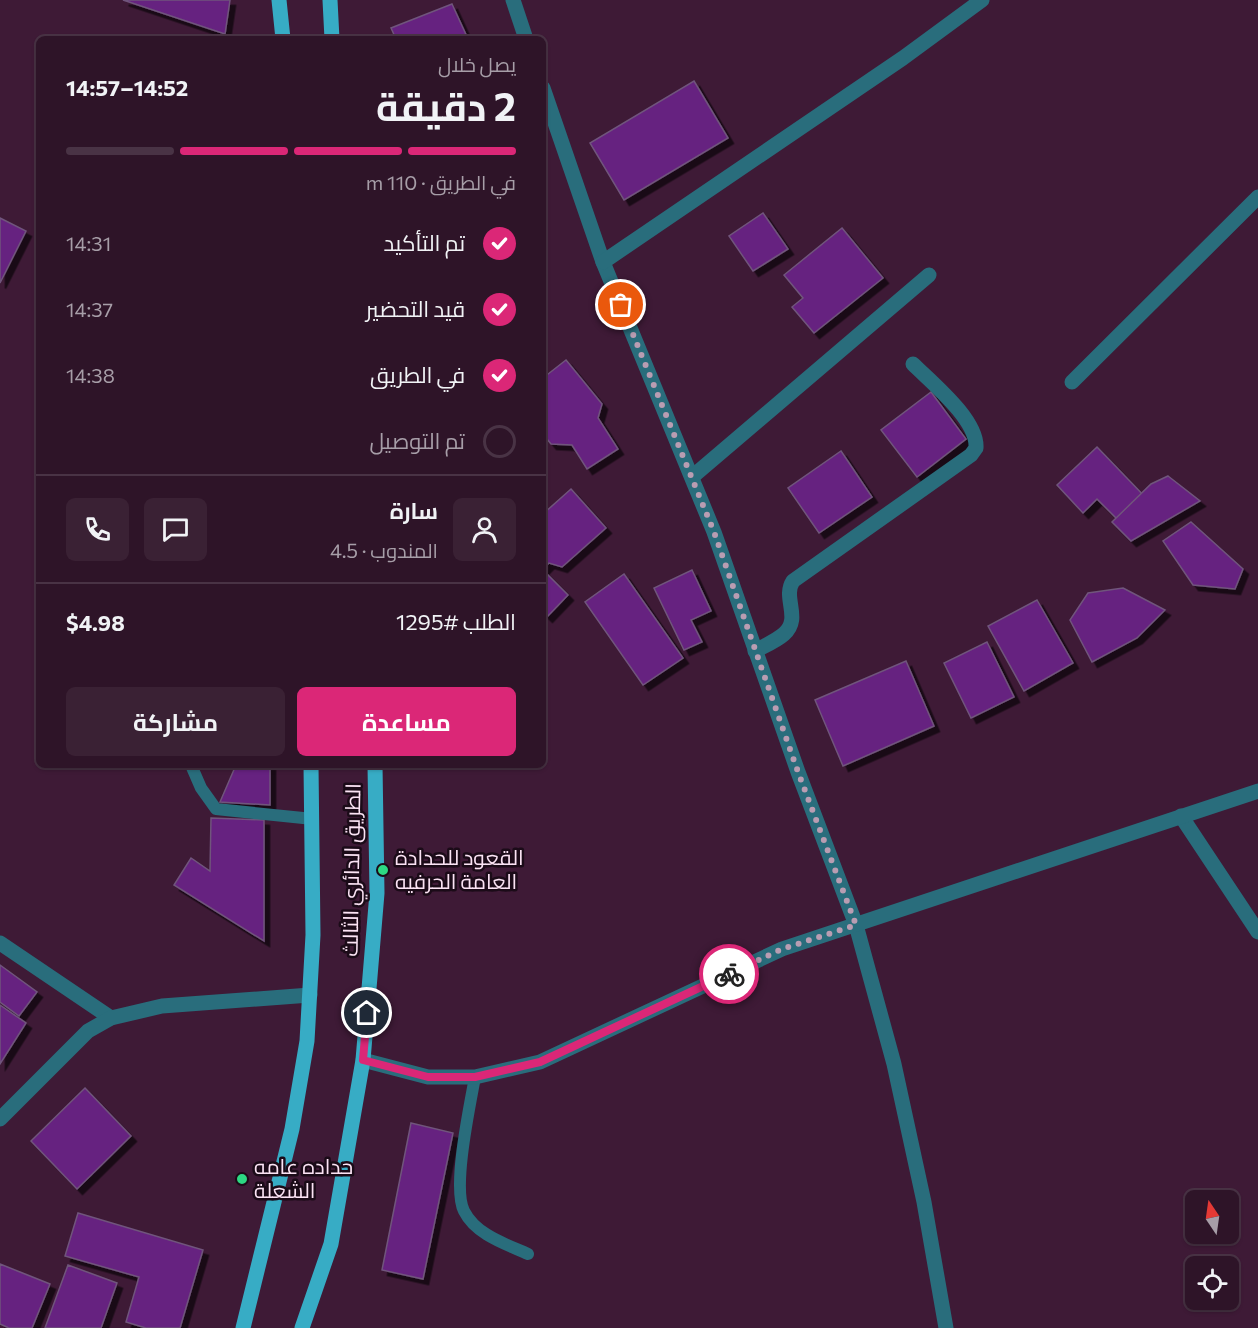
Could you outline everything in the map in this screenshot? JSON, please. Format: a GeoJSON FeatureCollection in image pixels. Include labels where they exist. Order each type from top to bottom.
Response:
{"type":"FeatureCollection","features":[{"type":"Feature","properties":{"kind":"main road"},"geometry":{"type":"LineString","coordinates":[[279,0],[283,36]]}},
{"type":"Feature","properties":{"kind":"main road"},"geometry":{"type":"LineString","coordinates":[[330,0],[333,36]]}},
{"type":"Feature","properties":{"kind":"main road","name":"الطريق الدائري الثالث"},"geometry":{"type":"LineString","coordinates":[[243,1328],[292,1129],[307,1041],[313,819],[311,768]]}},
{"type":"Feature","properties":{"kind":"main road","name":"الطريق الدائري الثالث"},"geometry":{"type":"LineString","coordinates":[[302,1328],[331,1244],[363,1060],[377,893],[375,768]]}},
{"type":"Feature","properties":{"kind":"street"},"geometry":{"type":"LineString","coordinates":[[603,262],[903,58],[982,0]]}},
{"type":"Feature","properties":{"kind":"street"},"geometry":{"type":"LineString","coordinates":[[514,1],[525,36]]}},
{"type":"Feature","properties":{"kind":"street"},"geometry":{"type":"LineString","coordinates":[[546,97],[603,262],[692,477],[856,925],[894,1064],[924,1202],[946,1328]]}},
{"type":"Feature","properties":{"kind":"street"},"geometry":{"type":"LineString","coordinates":[[1072,382],[1258,197]]}},
{"type":"Feature","properties":{"kind":"street"},"geometry":{"type":"LineString","coordinates":[[692,477],[929,275]]}},
{"type":"Feature","properties":{"kind":"street"},"geometry":{"type":"LineString","coordinates":[[755,651],[784,634],[790,627],[793,619],[788,595],[793,581],[971,455],[976,448],[975,432],[946,396],[913,364]]}},
{"type":"Feature","properties":{"kind":"street"},"geometry":{"type":"LineString","coordinates":[[363,1060],[428,1077],[475,1077],[540,1062],[782,949],[1258,791]]}},
{"type":"Feature","properties":{"kind":"street"},"geometry":{"type":"LineString","coordinates":[[1181,816],[1258,932]]}},
{"type":"Feature","properties":{"kind":"street"},"geometry":{"type":"LineString","coordinates":[[0,943],[111,1018]]}},
{"type":"Feature","properties":{"kind":"street"},"geometry":{"type":"LineString","coordinates":[[0,1119],[88,1031],[111,1018],[162,1005],[310,995]]}},
{"type":"Feature","properties":{"kind":"lane"},"geometry":{"type":"LineString","coordinates":[[192,768],[201,788],[216,808],[313,819]]}},
{"type":"Feature","properties":{"kind":"lane"},"geometry":{"type":"LineString","coordinates":[[475,1077],[460,1166],[464,1210],[488,1236],[528,1254]]}},
{"type":"Feature","properties":{"kind":"building"},"geometry":{"type":"Polygon","coordinates":[[[123,0],[230,0],[225,34],[123,0]]]}},
{"type":"Feature","properties":{"kind":"building"},"geometry":{"type":"Polygon","coordinates":[[[452,4],[467,36],[395,36],[391,28],[452,4]]]}},
{"type":"Feature","properties":{"kind":"building"},"geometry":{"type":"Polygon","coordinates":[[[694,81],[728,138],[624,200],[590,143],[694,81]]]}},
{"type":"Feature","properties":{"kind":"building"},"geometry":{"type":"Polygon","coordinates":[[[763,213],[788,249],[753,271],[729,236],[763,213]]]}},
{"type":"Feature","properties":{"kind":"building"},"geometry":{"type":"Polygon","coordinates":[[[0,218],[26,231],[0,283],[0,218]]]}},
{"type":"Feature","properties":{"kind":"building"},"geometry":{"type":"Polygon","coordinates":[[[842,228],[883,278],[814,333],[792,307],[803,298],[784,275],[842,228]]]}},
{"type":"Feature","properties":{"kind":"building"},"geometry":{"type":"Polygon","coordinates":[[[566,360],[602,404],[598,418],[618,449],[587,469],[572,445],[551,444],[546,438],[546,376],[566,360]]]}},
{"type":"Feature","properties":{"kind":"building"},"geometry":{"type":"Polygon","coordinates":[[[931,392],[966,439],[917,477],[881,430],[931,392]]]}},
{"type":"Feature","properties":{"kind":"building"},"geometry":{"type":"Polygon","coordinates":[[[1097,447],[1148,500],[1122,524],[1097,499],[1083,513],[1057,485],[1097,447]]]}},
{"type":"Feature","properties":{"kind":"building"},"geometry":{"type":"Polygon","coordinates":[[[841,451],[872,497],[819,533],[788,488],[841,451]]]}},
{"type":"Feature","properties":{"kind":"building"},"geometry":{"type":"Polygon","coordinates":[[[1168,476],[1200,501],[1131,541],[1112,522],[1151,484],[1168,476]]]}},
{"type":"Feature","properties":{"kind":"building"},"geometry":{"type":"Polygon","coordinates":[[[571,489],[606,528],[562,567],[549,563],[546,566],[546,511],[571,489]]]}},
{"type":"Feature","properties":{"kind":"building"},"geometry":{"type":"Polygon","coordinates":[[[1191,522],[1243,569],[1235,589],[1193,585],[1163,541],[1191,522]]]}},
{"type":"Feature","properties":{"kind":"building"},"geometry":{"type":"Polygon","coordinates":[[[692,570],[711,611],[691,620],[702,642],[684,650],[654,588],[692,570]]]}},
{"type":"Feature","properties":{"kind":"building"},"geometry":{"type":"Polygon","coordinates":[[[546,573],[568,595],[546,616],[546,573]]]}},
{"type":"Feature","properties":{"kind":"building"},"geometry":{"type":"Polygon","coordinates":[[[624,574],[683,658],[643,685],[585,602],[624,574]]]}},
{"type":"Feature","properties":{"kind":"building"},"geometry":{"type":"Polygon","coordinates":[[[1123,588],[1165,610],[1137,638],[1092,662],[1070,620],[1088,593],[1123,588]]]}},
{"type":"Feature","properties":{"kind":"building"},"geometry":{"type":"Polygon","coordinates":[[[1037,600],[1073,663],[1024,691],[988,626],[1037,600]]]}},
{"type":"Feature","properties":{"kind":"building"},"geometry":{"type":"Polygon","coordinates":[[[987,642],[1014,697],[971,718],[944,663],[987,642]]]}},
{"type":"Feature","properties":{"kind":"building"},"geometry":{"type":"Polygon","coordinates":[[[906,661],[934,726],[843,766],[815,700],[906,661]]]}},
{"type":"Feature","properties":{"kind":"building"},"geometry":{"type":"Polygon","coordinates":[[[235,768],[270,768],[270,805],[220,802],[235,768]]]}},
{"type":"Feature","properties":{"kind":"building"},"geometry":{"type":"Polygon","coordinates":[[[211,818],[264,820],[264,941],[174,885],[191,858],[210,871],[211,818]]]}},
{"type":"Feature","properties":{"kind":"building"},"geometry":{"type":"Polygon","coordinates":[[[0,965],[37,992],[19,1016],[0,1002],[0,965]]]}},
{"type":"Feature","properties":{"kind":"building"},"geometry":{"type":"Polygon","coordinates":[[[0,1005],[26,1023],[0,1064],[0,1005]]]}},
{"type":"Feature","properties":{"kind":"building"},"geometry":{"type":"Polygon","coordinates":[[[85,1088],[131,1136],[77,1189],[31,1141],[85,1088]]]}},
{"type":"Feature","properties":{"kind":"building"},"geometry":{"type":"Polygon","coordinates":[[[411,1123],[453,1133],[423,1279],[382,1270],[411,1123]]]}},
{"type":"Feature","properties":{"kind":"building"},"geometry":{"type":"Polygon","coordinates":[[[78,1213],[203,1250],[180,1328],[146,1328],[126,1322],[139,1277],[65,1256],[78,1213]]]}},
{"type":"Feature","properties":{"kind":"building"},"geometry":{"type":"Polygon","coordinates":[[[0,1264],[50,1284],[32,1328],[9,1328],[0,1324],[0,1264]]]}},
{"type":"Feature","properties":{"kind":"building"},"geometry":{"type":"Polygon","coordinates":[[[68,1265],[117,1283],[101,1328],[45,1328],[68,1265]]]}},
{"type":"Feature","properties":{"kind":"way so far"},"geometry":{"type":"LineString","coordinates":[[621,305],[714,532],[798,772],[856,925],[782,949],[729,974]]}},
{"type":"Feature","properties":{"kind":"place","name":"القعود للحدادة العامة الحرفيه"},"geometry":{"type":"Point","coordinates":[383,870]}},
{"type":"Feature","properties":{"kind":"place","name":"حداده عامه الشعلة"},"geometry":{"type":"Point","coordinates":[242,1179]}},
{"type":"Feature","properties":{"kind":"route"},"geometry":{"type":"LineString","coordinates":[[367,1013],[363,1060],[428,1077],[475,1077],[540,1062],[729,974]]}}]}
